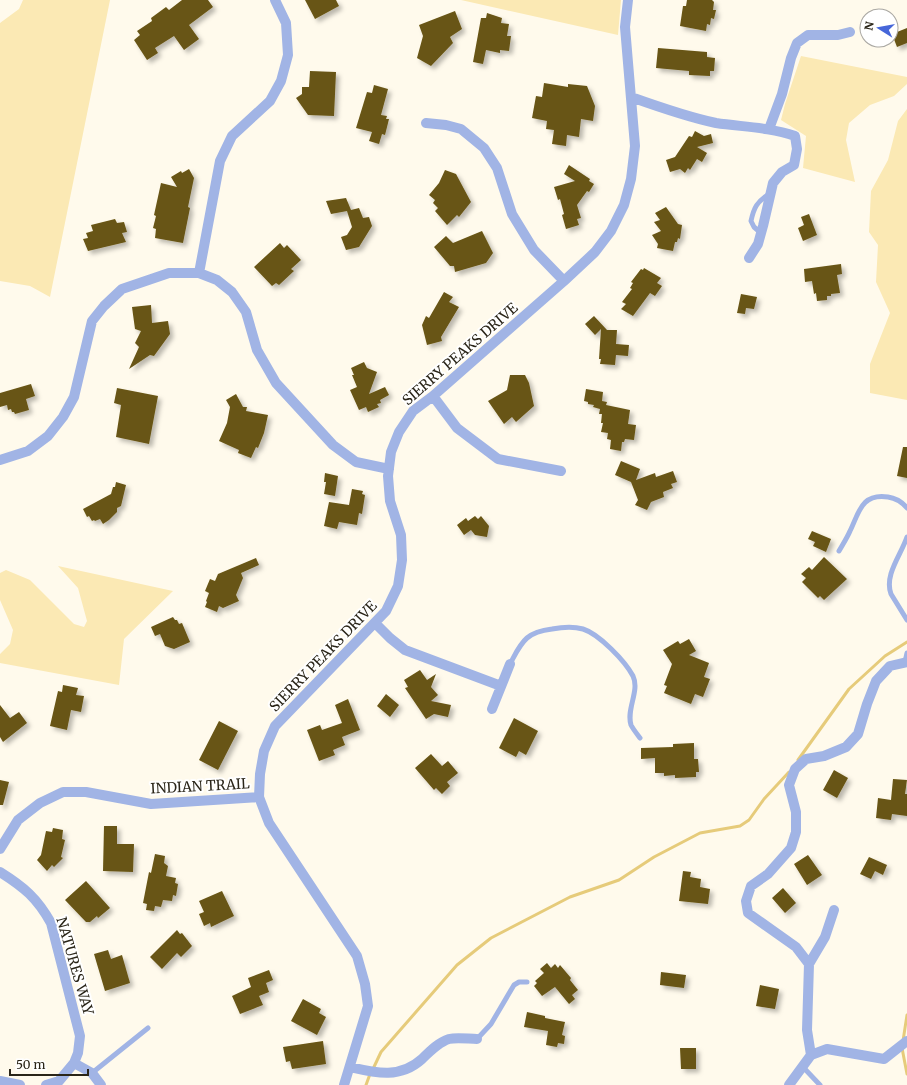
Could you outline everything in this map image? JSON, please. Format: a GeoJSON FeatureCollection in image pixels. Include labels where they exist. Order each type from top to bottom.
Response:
{"type":"FeatureCollection","features":[{"type":"Feature","properties":{"kind":"street"},"geometry":{"type":"LineString","coordinates":[[199,273],[220,161],[232,136],[270,101],[281,81],[288,55],[286,23],[275,0]]}},
{"type":"Feature","properties":{"kind":"street","name":"SIERRY PEAKS DRIVE"},"geometry":{"type":"LineString","coordinates":[[344,1085],[368,1006],[365,984],[357,956],[269,823],[259,797],[264,751],[275,726],[386,611],[398,586],[402,560],[401,535],[390,501],[388,476],[391,452],[399,432],[413,412],[564,281],[595,252],[611,231],[624,205],[635,146],[625,27],[628,0]]}},
{"type":"Feature","properties":{"kind":"street"},"geometry":{"type":"LineString","coordinates":[[769,129],[782,94],[791,58],[797,43],[808,35],[838,35],[850,32]]}},
{"type":"Feature","properties":{"kind":"street"},"geometry":{"type":"LineString","coordinates":[[631,97],[673,112],[716,122],[778,130],[795,136],[797,149],[794,165],[782,172],[773,183],[758,244],[749,258]]}},
{"type":"Feature","properties":{"kind":"street"},"geometry":{"type":"LineString","coordinates":[[426,123],[446,125],[461,129],[484,148],[497,168],[512,214],[534,250],[564,281]]}},
{"type":"Feature","properties":{"kind":"street"},"geometry":{"type":"LineString","coordinates":[[0,460],[28,451],[48,436],[63,417],[74,397],[92,322],[104,306],[122,289],[169,273],[199,273],[217,280],[232,292],[246,312],[257,350],[276,383],[333,445],[356,462],[389,469]]}},
{"type":"Feature","properties":{"kind":"street"},"geometry":{"type":"LineString","coordinates":[[433,396],[458,428],[498,459],[561,471]]}},
{"type":"Feature","properties":{"kind":"street"},"geometry":{"type":"LineString","coordinates":[[375,623],[405,650],[501,686]]}},
{"type":"Feature","properties":{"kind":"street"},"geometry":{"type":"LineString","coordinates":[[809,964],[796,947],[748,913],[746,901],[751,886],[768,874],[791,848],[796,832],[796,812],[790,786],[795,769],[806,759],[824,756],[846,746],[858,734],[876,681],[890,666],[906,659]]}},
{"type":"Feature","properties":{"kind":"street"},"geometry":{"type":"LineString","coordinates":[[492,709],[510,664]]}},
{"type":"Feature","properties":{"kind":"street","name":"INDIAN TRAIL"},"geometry":{"type":"LineString","coordinates":[[0,850],[18,820],[40,802],[64,792],[86,792],[151,804],[259,797]]}},
{"type":"Feature","properties":{"kind":"street","name":"NATURES WAY"},"geometry":{"type":"LineString","coordinates":[[0,872],[21,885],[42,907],[51,923],[80,1036],[78,1053],[74,1063]]}},
{"type":"Feature","properties":{"kind":"street"},"geometry":{"type":"LineString","coordinates":[[810,1055],[807,1030],[809,964],[825,938],[834,910]]}},
{"type":"Feature","properties":{"kind":"street"},"geometry":{"type":"LineString","coordinates":[[350,1067],[376,1074],[395,1072],[416,1064],[434,1047],[449,1039],[477,1039]]}},
{"type":"Feature","properties":{"kind":"street"},"geometry":{"type":"LineString","coordinates":[[789,1085],[810,1055],[827,1049],[884,1059],[907,1041]]}},
{"type":"Feature","properties":{"kind":"street"},"geometry":{"type":"LineString","coordinates":[[46,1085],[59,1081],[74,1063],[92,1073],[101,1085]]}},
{"type":"Feature","properties":{"kind":"street"},"geometry":{"type":"LineString","coordinates":[[0,1081],[20,1085]]}},
{"type":"Feature","properties":{"kind":"lane"},"geometry":{"type":"LineString","coordinates":[[839,551],[865,502],[875,498],[894,498],[907,508]]}},
{"type":"Feature","properties":{"kind":"lane"},"geometry":{"type":"LineString","coordinates":[[907,537],[889,579],[890,590],[907,620]]}},
{"type":"Feature","properties":{"kind":"lane"},"geometry":{"type":"LineString","coordinates":[[510,664],[523,642],[532,635],[544,630],[572,627],[590,631],[619,657],[633,677],[635,684],[631,725],[640,738]]}},
{"type":"Feature","properties":{"kind":"lane"},"geometry":{"type":"LineString","coordinates":[[477,1039],[491,1024],[514,985],[519,982],[527,982]]}},
{"type":"Feature","properties":{"kind":"lane"},"geometry":{"type":"LineString","coordinates":[[92,1073],[148,1028]]}},
{"type":"Feature","properties":{"kind":"lane"},"geometry":{"type":"LineString","coordinates":[[802,1066],[820,1085]]}},
{"type":"Feature","properties":{"kind":"shaded area"},"geometry":{"type":"Polygon","coordinates":[[[23,0],[110,0],[50,297],[30,286],[0,281],[0,23],[19,9],[23,0]]]}},
{"type":"Feature","properties":{"kind":"shaded area"},"geometry":{"type":"Polygon","coordinates":[[[461,0],[621,0],[618,35],[461,0]]]}},
{"type":"Feature","properties":{"kind":"shaded area"},"geometry":{"type":"Polygon","coordinates":[[[801,56],[907,77],[907,84],[894,96],[870,105],[849,123],[846,140],[855,182],[803,168],[806,136],[781,120],[801,56]]]}},
{"type":"Feature","properties":{"kind":"shaded area"},"geometry":{"type":"Polygon","coordinates":[[[907,109],[907,400],[870,393],[870,364],[890,313],[876,282],[878,245],[869,232],[871,191],[888,160],[898,121],[907,109]]]}},
{"type":"Feature","properties":{"kind":"shaded area"},"geometry":{"type":"Polygon","coordinates":[[[58,566],[173,591],[124,639],[119,685],[0,663],[0,654],[10,644],[13,630],[0,600],[0,573],[6,570],[30,580],[74,624],[84,627],[87,621],[78,588],[58,566]]]}},
{"type":"Feature","properties":{"kind":"building"},"geometry":{"type":"Polygon","coordinates":[[[182,0],[208,0],[213,7],[189,25],[199,39],[184,50],[174,36],[155,48],[158,53],[147,60],[134,40],[140,35],[137,31],[152,21],[151,18],[166,7],[169,10],[182,0]]]}},
{"type":"Feature","properties":{"kind":"building"},"geometry":{"type":"Polygon","coordinates":[[[305,0],[336,0],[339,6],[315,19],[305,0]]]}},
{"type":"Feature","properties":{"kind":"building"},"geometry":{"type":"Polygon","coordinates":[[[687,0],[712,0],[714,2],[713,10],[716,10],[714,19],[711,18],[710,25],[707,24],[706,31],[680,26],[683,6],[686,6],[687,0]]]}},
{"type":"Feature","properties":{"kind":"building"},"geometry":{"type":"Polygon","coordinates":[[[455,11],[462,29],[450,37],[453,43],[431,66],[417,58],[423,36],[419,25],[455,11]]]}},
{"type":"Feature","properties":{"kind":"building"},"geometry":{"type":"Polygon","coordinates":[[[487,13],[502,18],[501,23],[509,24],[507,36],[511,36],[509,51],[500,50],[500,53],[486,50],[483,64],[473,62],[481,18],[486,18],[487,13]]]}},
{"type":"Feature","properties":{"kind":"building"},"geometry":{"type":"Polygon","coordinates":[[[907,28],[907,43],[899,46],[899,31],[907,28]]]}},
{"type":"Feature","properties":{"kind":"building"},"geometry":{"type":"Polygon","coordinates":[[[658,48],[707,52],[707,57],[715,58],[714,71],[710,71],[710,76],[689,75],[689,71],[656,68],[658,48]]]}},
{"type":"Feature","properties":{"kind":"building"},"geometry":{"type":"Polygon","coordinates":[[[310,71],[336,72],[334,116],[308,115],[296,98],[302,94],[302,87],[309,87],[310,71]]]}},
{"type":"Feature","properties":{"kind":"building"},"geometry":{"type":"Polygon","coordinates":[[[544,83],[568,87],[568,84],[587,86],[595,106],[593,121],[581,119],[579,137],[567,135],[566,146],[552,144],[554,130],[546,129],[547,121],[532,118],[536,96],[542,97],[544,83]]]}},
{"type":"Feature","properties":{"kind":"building"},"geometry":{"type":"Polygon","coordinates":[[[374,85],[388,89],[381,115],[387,116],[386,119],[389,119],[385,135],[382,134],[379,144],[369,141],[372,132],[356,128],[367,92],[372,93],[374,85]]]}},
{"type":"Feature","properties":{"kind":"building"},"geometry":{"type":"Polygon","coordinates":[[[695,131],[704,136],[711,134],[713,143],[697,147],[707,153],[702,162],[697,159],[690,170],[688,168],[685,173],[680,169],[670,172],[666,160],[675,157],[689,136],[692,137],[695,131]]]}},
{"type":"Feature","properties":{"kind":"building"},"geometry":{"type":"Polygon","coordinates":[[[569,165],[590,179],[589,181],[594,184],[577,205],[581,218],[577,219],[579,225],[566,229],[560,199],[558,200],[554,187],[575,181],[564,174],[569,165]]]}},
{"type":"Feature","properties":{"kind":"building"},"geometry":{"type":"Polygon","coordinates":[[[189,169],[194,178],[183,243],[155,238],[156,229],[153,228],[156,216],[154,215],[161,183],[177,187],[171,177],[181,171],[182,173],[189,169]]]}},
{"type":"Feature","properties":{"kind":"building"},"geometry":{"type":"Polygon","coordinates":[[[445,170],[456,174],[471,202],[459,217],[457,215],[447,225],[435,211],[438,208],[433,203],[435,200],[429,195],[439,183],[445,170]]]}},
{"type":"Feature","properties":{"kind":"building"},"geometry":{"type":"Polygon","coordinates":[[[346,198],[351,210],[359,208],[363,218],[369,217],[372,226],[359,247],[346,250],[341,237],[347,235],[352,227],[347,211],[331,214],[326,201],[346,198]]]}},
{"type":"Feature","properties":{"kind":"building"},"geometry":{"type":"Polygon","coordinates":[[[666,207],[678,224],[682,225],[680,239],[678,238],[677,242],[675,242],[673,251],[657,248],[658,244],[652,235],[661,231],[654,222],[660,220],[655,213],[666,207]]]}},
{"type":"Feature","properties":{"kind":"building"},"geometry":{"type":"Polygon","coordinates":[[[809,214],[817,235],[803,241],[798,228],[804,225],[801,217],[809,214]]]}},
{"type":"Feature","properties":{"kind":"building"},"geometry":{"type":"Polygon","coordinates":[[[115,219],[117,223],[124,222],[127,232],[122,233],[126,242],[88,251],[83,239],[88,238],[86,233],[93,231],[91,225],[115,219]]]}},
{"type":"Feature","properties":{"kind":"building"},"geometry":{"type":"Polygon","coordinates":[[[482,231],[493,253],[486,263],[455,272],[454,266],[450,266],[434,247],[446,236],[453,243],[482,231]]]}},
{"type":"Feature","properties":{"kind":"building"},"geometry":{"type":"Polygon","coordinates":[[[280,243],[284,248],[287,245],[301,260],[291,269],[294,271],[279,285],[276,283],[272,286],[254,267],[280,243]]]}},
{"type":"Feature","properties":{"kind":"building"},"geometry":{"type":"Polygon","coordinates":[[[841,264],[842,274],[837,275],[840,293],[827,296],[827,300],[817,301],[816,293],[814,294],[812,281],[805,282],[804,269],[841,264]]]}},
{"type":"Feature","properties":{"kind":"building"},"geometry":{"type":"Polygon","coordinates":[[[644,268],[661,278],[657,283],[662,286],[655,296],[650,293],[633,316],[621,309],[626,304],[622,302],[632,289],[630,288],[633,283],[631,282],[641,269],[643,270],[644,268]]]}},
{"type":"Feature","properties":{"kind":"building"},"geometry":{"type":"Polygon","coordinates":[[[444,292],[453,297],[449,302],[459,307],[441,337],[442,341],[427,345],[422,325],[426,316],[429,318],[444,292]]]}},
{"type":"Feature","properties":{"kind":"building"},"geometry":{"type":"Polygon","coordinates":[[[741,294],[757,297],[754,309],[746,308],[745,314],[737,313],[741,294]]]}},
{"type":"Feature","properties":{"kind":"building"},"geometry":{"type":"Polygon","coordinates":[[[151,305],[152,323],[168,321],[170,334],[154,356],[150,355],[129,369],[139,347],[135,343],[141,331],[135,329],[132,307],[151,305]]]}},
{"type":"Feature","properties":{"kind":"building"},"geometry":{"type":"Polygon","coordinates":[[[594,316],[607,330],[617,330],[616,344],[629,345],[628,356],[616,355],[615,365],[600,364],[601,329],[595,335],[585,324],[594,316]]]}},
{"type":"Feature","properties":{"kind":"building"},"geometry":{"type":"Polygon","coordinates":[[[364,362],[367,368],[377,372],[369,394],[385,387],[389,395],[380,400],[381,403],[377,404],[379,407],[368,412],[366,407],[359,410],[350,390],[357,387],[351,368],[364,362]]]}},
{"type":"Feature","properties":{"kind":"building"},"geometry":{"type":"Polygon","coordinates":[[[510,375],[525,375],[529,383],[534,406],[516,422],[512,417],[504,424],[488,401],[507,390],[510,375]]]}},
{"type":"Feature","properties":{"kind":"building"},"geometry":{"type":"Polygon","coordinates":[[[31,384],[35,396],[26,399],[29,410],[15,414],[11,409],[8,410],[7,405],[0,407],[0,393],[31,384]]]}},
{"type":"Feature","properties":{"kind":"building"},"geometry":{"type":"Polygon","coordinates":[[[117,388],[158,396],[149,444],[116,437],[121,405],[114,403],[117,388]]]}},
{"type":"Feature","properties":{"kind":"building"},"geometry":{"type":"Polygon","coordinates":[[[586,389],[603,392],[602,401],[607,402],[606,405],[630,410],[628,424],[636,425],[634,440],[625,439],[624,442],[622,442],[621,451],[610,449],[611,440],[607,439],[608,433],[601,432],[603,423],[601,423],[602,414],[599,414],[600,409],[593,407],[594,405],[588,404],[588,402],[584,401],[586,389]]]}},
{"type":"Feature","properties":{"kind":"building"},"geometry":{"type":"Polygon","coordinates":[[[236,394],[243,407],[247,407],[246,411],[268,415],[264,433],[258,448],[256,447],[251,458],[238,453],[239,450],[219,441],[227,423],[230,407],[226,400],[236,394]]]}},
{"type":"Feature","properties":{"kind":"building"},"geometry":{"type":"Polygon","coordinates":[[[903,447],[907,447],[907,478],[897,476],[903,447]]]}},
{"type":"Feature","properties":{"kind":"building"},"geometry":{"type":"Polygon","coordinates":[[[621,461],[640,469],[636,480],[655,473],[656,477],[673,471],[677,482],[671,484],[673,488],[663,492],[664,497],[651,502],[647,510],[635,505],[638,500],[631,482],[615,475],[621,461]]]}},
{"type":"Feature","properties":{"kind":"building"},"geometry":{"type":"Polygon","coordinates":[[[325,473],[338,476],[335,496],[324,494],[326,482],[324,482],[325,473]]]}},
{"type":"Feature","properties":{"kind":"building"},"geometry":{"type":"Polygon","coordinates":[[[116,482],[126,485],[121,506],[117,508],[117,512],[109,520],[103,524],[100,519],[92,521],[89,516],[87,517],[83,509],[111,494],[116,482]]]}},
{"type":"Feature","properties":{"kind":"building"},"geometry":{"type":"Polygon","coordinates":[[[352,489],[363,491],[362,494],[365,495],[362,514],[359,513],[357,525],[339,522],[337,529],[324,526],[329,502],[349,505],[352,489]]]}},
{"type":"Feature","properties":{"kind":"building"},"geometry":{"type":"Polygon","coordinates":[[[475,516],[478,519],[481,516],[489,526],[487,537],[475,535],[471,530],[464,535],[457,525],[466,518],[468,521],[475,516]]]}},
{"type":"Feature","properties":{"kind":"building"},"geometry":{"type":"Polygon","coordinates":[[[812,531],[831,539],[826,552],[813,546],[815,542],[808,539],[812,531]]]}},
{"type":"Feature","properties":{"kind":"building"},"geometry":{"type":"Polygon","coordinates":[[[824,557],[847,579],[824,600],[820,596],[818,598],[802,582],[806,578],[801,574],[809,567],[812,570],[824,557]]]}},
{"type":"Feature","properties":{"kind":"building"},"geometry":{"type":"Polygon","coordinates":[[[256,558],[259,565],[241,573],[243,578],[236,595],[239,601],[223,608],[219,606],[217,612],[205,607],[209,593],[205,591],[210,579],[215,581],[218,574],[256,558]]]}},
{"type":"Feature","properties":{"kind":"building"},"geometry":{"type":"Polygon","coordinates":[[[173,617],[179,624],[182,623],[190,642],[174,649],[165,646],[160,634],[155,636],[151,627],[173,617]]]}},
{"type":"Feature","properties":{"kind":"building"},"geometry":{"type":"Polygon","coordinates":[[[689,639],[696,651],[689,655],[709,663],[704,677],[710,679],[703,697],[695,694],[691,704],[664,693],[667,686],[664,685],[672,664],[663,650],[678,641],[680,644],[689,639]]]}},
{"type":"Feature","properties":{"kind":"building"},"geometry":{"type":"Polygon","coordinates":[[[420,670],[427,680],[436,674],[431,687],[438,695],[431,701],[451,705],[448,717],[434,714],[426,719],[405,688],[408,687],[404,680],[420,670]]]}},
{"type":"Feature","properties":{"kind":"building"},"geometry":{"type":"Polygon","coordinates":[[[63,685],[78,688],[76,695],[84,696],[81,712],[71,710],[67,730],[50,726],[58,691],[62,692],[63,685]]]}},
{"type":"Feature","properties":{"kind":"building"},"geometry":{"type":"Polygon","coordinates":[[[386,694],[399,705],[390,717],[377,706],[386,694]]]}},
{"type":"Feature","properties":{"kind":"building"},"geometry":{"type":"Polygon","coordinates":[[[348,699],[360,730],[342,737],[345,745],[333,750],[335,755],[319,761],[307,730],[320,725],[322,730],[342,723],[335,705],[348,699]]]}},
{"type":"Feature","properties":{"kind":"building"},"geometry":{"type":"Polygon","coordinates":[[[0,705],[10,718],[19,712],[27,723],[3,742],[0,737],[0,705]]]}},
{"type":"Feature","properties":{"kind":"building"},"geometry":{"type":"Polygon","coordinates":[[[514,718],[538,731],[526,755],[519,751],[516,757],[499,748],[514,718]]]}},
{"type":"Feature","properties":{"kind":"building"},"geometry":{"type":"Polygon","coordinates":[[[219,721],[238,731],[218,770],[199,760],[219,721]]]}},
{"type":"Feature","properties":{"kind":"building"},"geometry":{"type":"Polygon","coordinates":[[[694,743],[694,759],[698,759],[699,772],[696,772],[696,777],[675,778],[675,775],[664,776],[664,773],[655,773],[655,758],[641,759],[641,748],[673,747],[673,744],[694,743]]]}},
{"type":"Feature","properties":{"kind":"building"},"geometry":{"type":"Polygon","coordinates":[[[431,754],[442,766],[448,761],[458,773],[447,782],[450,786],[442,794],[436,788],[434,790],[415,768],[431,754]]]}},
{"type":"Feature","properties":{"kind":"building"},"geometry":{"type":"Polygon","coordinates":[[[834,770],[848,778],[837,798],[823,790],[834,770]]]}},
{"type":"Feature","properties":{"kind":"building"},"geometry":{"type":"Polygon","coordinates":[[[893,779],[907,780],[905,794],[907,794],[907,816],[892,814],[891,820],[876,818],[878,798],[891,800],[893,779]]]}},
{"type":"Feature","properties":{"kind":"building"},"geometry":{"type":"Polygon","coordinates":[[[0,780],[9,782],[3,805],[0,805],[0,780]]]}},
{"type":"Feature","properties":{"kind":"building"},"geometry":{"type":"Polygon","coordinates":[[[104,826],[117,826],[117,844],[134,844],[133,872],[103,871],[104,826]]]}},
{"type":"Feature","properties":{"kind":"building"},"geometry":{"type":"Polygon","coordinates":[[[53,828],[63,830],[62,839],[65,840],[61,857],[63,858],[54,867],[52,865],[47,871],[37,860],[41,855],[46,831],[52,832],[53,828]]]}},
{"type":"Feature","properties":{"kind":"building"},"geometry":{"type":"Polygon","coordinates":[[[155,854],[165,856],[164,863],[168,866],[166,876],[176,878],[175,883],[178,884],[176,896],[173,895],[172,901],[163,900],[161,907],[155,906],[154,911],[146,910],[147,904],[143,903],[149,872],[151,873],[155,854]]]}},
{"type":"Feature","properties":{"kind":"building"},"geometry":{"type":"Polygon","coordinates":[[[808,855],[822,875],[807,885],[794,864],[808,855]]]}},
{"type":"Feature","properties":{"kind":"building"},"geometry":{"type":"Polygon","coordinates":[[[869,857],[887,865],[883,875],[875,871],[871,879],[860,874],[869,857]]]}},
{"type":"Feature","properties":{"kind":"building"},"geometry":{"type":"Polygon","coordinates":[[[683,871],[691,872],[690,877],[701,879],[700,887],[710,889],[708,904],[679,901],[683,871]]]}},
{"type":"Feature","properties":{"kind":"building"},"geometry":{"type":"Polygon","coordinates":[[[86,881],[110,908],[98,918],[97,916],[90,922],[86,922],[65,900],[86,881]]]}},
{"type":"Feature","properties":{"kind":"building"},"geometry":{"type":"Polygon","coordinates":[[[783,888],[796,903],[785,913],[772,898],[783,888]]]}},
{"type":"Feature","properties":{"kind":"building"},"geometry":{"type":"Polygon","coordinates":[[[222,891],[234,916],[211,927],[210,923],[204,926],[199,914],[204,912],[199,901],[222,891]]]}},
{"type":"Feature","properties":{"kind":"building"},"geometry":{"type":"Polygon","coordinates":[[[177,930],[180,934],[182,933],[192,946],[181,957],[177,953],[162,969],[150,957],[177,930]]]}},
{"type":"Feature","properties":{"kind":"building"},"geometry":{"type":"Polygon","coordinates":[[[108,950],[111,959],[122,955],[130,983],[105,991],[94,954],[108,950]]]}},
{"type":"Feature","properties":{"kind":"building"},"geometry":{"type":"Polygon","coordinates":[[[547,963],[551,968],[555,964],[558,968],[560,965],[571,978],[570,980],[578,990],[572,995],[575,999],[569,1004],[555,987],[542,996],[534,986],[537,983],[535,981],[544,973],[540,969],[547,963]]]}},
{"type":"Feature","properties":{"kind":"building"},"geometry":{"type":"Polygon","coordinates":[[[269,970],[273,980],[266,983],[269,992],[259,996],[263,1005],[240,1014],[232,996],[251,987],[248,978],[269,970]]]}},
{"type":"Feature","properties":{"kind":"building"},"geometry":{"type":"Polygon","coordinates":[[[661,972],[686,975],[684,988],[660,985],[661,972]]]}},
{"type":"Feature","properties":{"kind":"building"},"geometry":{"type":"Polygon","coordinates":[[[760,985],[779,989],[775,1009],[756,1006],[760,985]]]}},
{"type":"Feature","properties":{"kind":"building"},"geometry":{"type":"Polygon","coordinates":[[[303,999],[321,1009],[319,1013],[326,1017],[317,1035],[291,1021],[303,999]]]}},
{"type":"Feature","properties":{"kind":"building"},"geometry":{"type":"Polygon","coordinates":[[[527,1012],[545,1016],[545,1018],[565,1022],[562,1035],[565,1036],[564,1044],[558,1043],[557,1047],[546,1045],[548,1031],[524,1027],[527,1012]]]}},
{"type":"Feature","properties":{"kind":"building"},"geometry":{"type":"Polygon","coordinates":[[[323,1041],[326,1064],[292,1069],[290,1061],[286,1062],[283,1047],[323,1041]]]}},
{"type":"Feature","properties":{"kind":"building"},"geometry":{"type":"Polygon","coordinates":[[[680,1048],[696,1048],[696,1069],[681,1069],[680,1048]]]}},
{"type":"Feature","properties":{"kind":"waterway"},"geometry":{"type":"LineString","coordinates":[[798,760],[849,689],[885,656],[907,642]]}},
{"type":"Feature","properties":{"kind":"waterway"},"geometry":{"type":"LineString","coordinates":[[373,1069],[381,1052],[457,965],[491,938],[570,897],[619,880],[654,857],[700,833],[740,826],[749,820],[764,799],[789,772]]}},
{"type":"Feature","properties":{"kind":"waterway"},"geometry":{"type":"LineString","coordinates":[[903,1041],[907,1015]]}},
{"type":"Feature","properties":{"kind":"waterway"},"geometry":{"type":"LineString","coordinates":[[902,1048],[907,1074]]}},
{"type":"Feature","properties":{"kind":"waterway"},"geometry":{"type":"LineString","coordinates":[[366,1085],[370,1074]]}}]}
